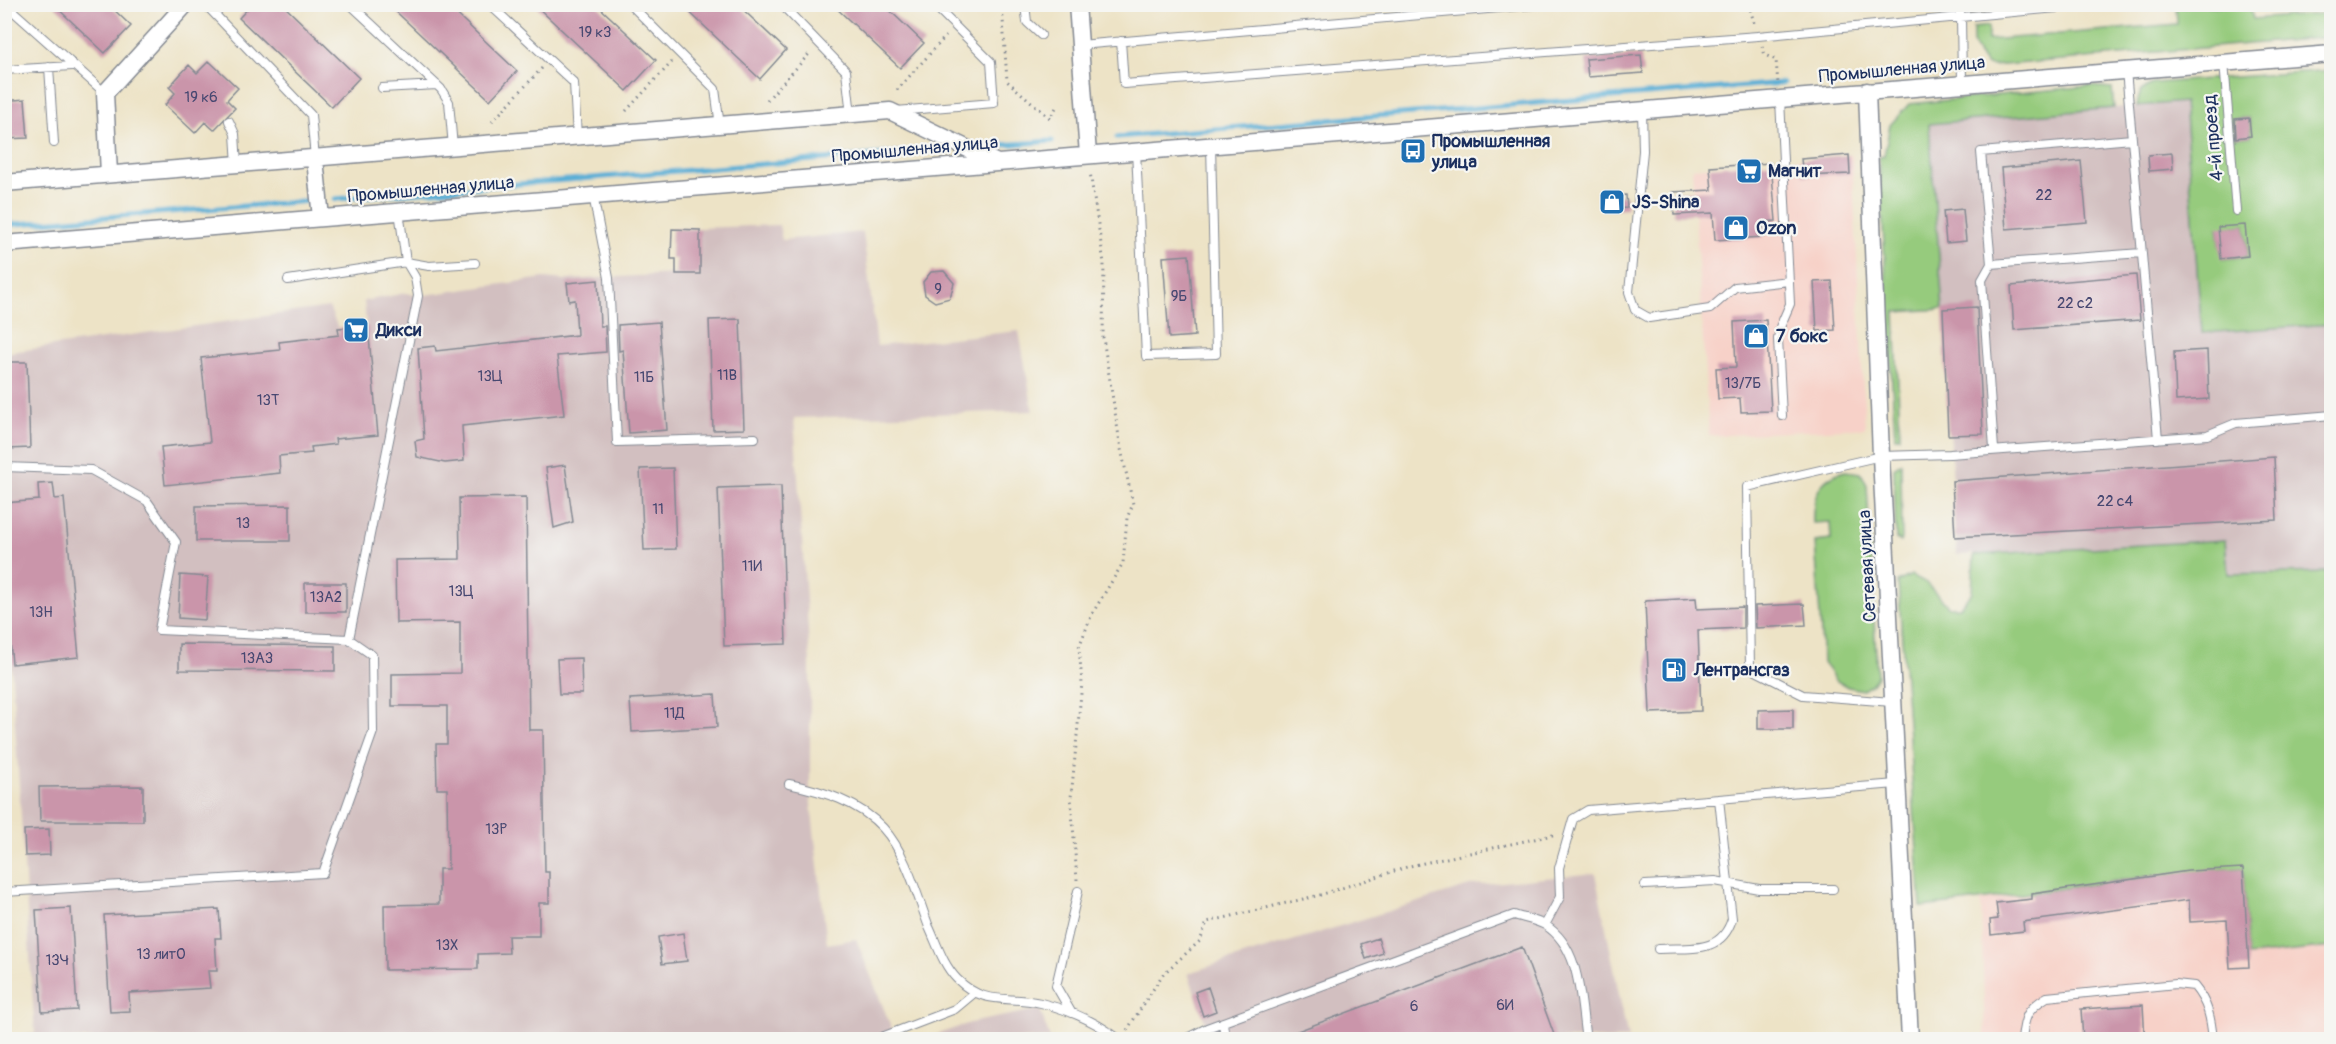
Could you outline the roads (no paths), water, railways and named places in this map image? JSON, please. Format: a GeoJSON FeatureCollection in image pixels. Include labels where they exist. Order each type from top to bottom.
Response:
{"type":"FeatureCollection","features":[{"type":"Feature","properties":{"kind":"street"},"geometry":{"type":"LineString","coordinates":[[1077,4],[1088,155]]}},
{"type":"Feature","properties":{"kind":"street"},"geometry":{"type":"LineString","coordinates":[[109,174],[105,93],[180,6]]}},
{"type":"Feature","properties":{"kind":"street","name":"Промышленная улица"},"geometry":{"type":"LineString","coordinates":[[4,244],[2331,54]]}},
{"type":"Feature","properties":{"kind":"street","name":"Сетевая улица"},"geometry":{"type":"LineString","coordinates":[[1867,91],[1892,702],[1910,1040]]}},
{"type":"Feature","properties":{"kind":"street"},"geometry":{"type":"LineString","coordinates":[[4,183],[890,111],[996,162]]}},
{"type":"Feature","properties":{"kind":"street"},"geometry":{"type":"LineString","coordinates":[[315,159],[321,218]]}},
{"type":"Feature","properties":{"kind":"lane"},"geometry":{"type":"LineString","coordinates":[[6,4],[72,66],[105,93]]}},
{"type":"Feature","properties":{"kind":"lane"},"geometry":{"type":"LineString","coordinates":[[205,4],[311,115],[315,159]]}},
{"type":"Feature","properties":{"kind":"lane"},"geometry":{"type":"LineString","coordinates":[[350,4],[436,85],[449,102],[453,147]]}},
{"type":"Feature","properties":{"kind":"lane"},"geometry":{"type":"LineString","coordinates":[[489,4],[574,84],[577,137]]}},
{"type":"Feature","properties":{"kind":"lane"},"geometry":{"type":"LineString","coordinates":[[630,4],[715,89],[720,126]]}},
{"type":"Feature","properties":{"kind":"lane"},"geometry":{"type":"LineString","coordinates":[[781,4],[846,71],[852,115]]}},
{"type":"Feature","properties":{"kind":"lane"},"geometry":{"type":"LineString","coordinates":[[890,111],[994,103],[991,62],[933,4]]}},
{"type":"Feature","properties":{"kind":"lane"},"geometry":{"type":"LineString","coordinates":[[1025,4],[1027,22],[1041,35]]}},
{"type":"Feature","properties":{"kind":"lane"},"geometry":{"type":"LineString","coordinates":[[1080,45],[1545,4]]}},
{"type":"Feature","properties":{"kind":"lane"},"geometry":{"type":"LineString","coordinates":[[1956,4],[1961,16],[1962,83]]}},
{"type":"Feature","properties":{"kind":"lane"},"geometry":{"type":"LineString","coordinates":[[1121,41],[1124,84],[1758,36],[2100,4]]}},
{"type":"Feature","properties":{"kind":"lane","name":"4-й проезд"},"geometry":{"type":"LineString","coordinates":[[2224,62],[2236,211]]}},
{"type":"Feature","properties":{"kind":"lane"},"geometry":{"type":"LineString","coordinates":[[4,70],[72,66]]}},
{"type":"Feature","properties":{"kind":"lane"},"geometry":{"type":"LineString","coordinates":[[48,67],[54,143]]}},
{"type":"Feature","properties":{"kind":"lane"},"geometry":{"type":"LineString","coordinates":[[2127,70],[2158,439]]}},
{"type":"Feature","properties":{"kind":"lane"},"geometry":{"type":"LineString","coordinates":[[382,88],[436,85]]}},
{"type":"Feature","properties":{"kind":"lane"},"geometry":{"type":"LineString","coordinates":[[1779,98],[1790,304],[1780,327],[1778,339],[1782,416]]}},
{"type":"Feature","properties":{"kind":"lane"},"geometry":{"type":"LineString","coordinates":[[1642,109],[1643,151],[1629,292],[1635,310],[1648,318],[1710,309],[1736,287],[1789,281]]}},
{"type":"Feature","properties":{"kind":"lane"},"geometry":{"type":"LineString","coordinates":[[229,120],[235,134],[237,165]]}},
{"type":"Feature","properties":{"kind":"lane"},"geometry":{"type":"LineString","coordinates":[[1994,450],[1982,280],[1991,264],[1981,152],[2132,139]]}},
{"type":"Feature","properties":{"kind":"lane"},"geometry":{"type":"LineString","coordinates":[[1136,151],[1146,356],[1216,354],[1211,145]]}},
{"type":"Feature","properties":{"kind":"lane"},"geometry":{"type":"LineString","coordinates":[[593,195],[609,278],[617,442],[755,438]]}},
{"type":"Feature","properties":{"kind":"lane"},"geometry":{"type":"LineString","coordinates":[[349,639],[418,296],[415,277],[406,262],[399,211]]}},
{"type":"Feature","properties":{"kind":"lane"},"geometry":{"type":"LineString","coordinates":[[1991,264],[2142,253]]}},
{"type":"Feature","properties":{"kind":"lane"},"geometry":{"type":"LineString","coordinates":[[288,280],[406,262],[429,266],[475,263]]}},
{"type":"Feature","properties":{"kind":"lane"},"geometry":{"type":"LineString","coordinates":[[1892,702],[1803,695],[1750,668],[1747,487],[1881,456],[1950,454],[2207,435],[2236,423],[2331,415]]}},
{"type":"Feature","properties":{"kind":"lane"},"geometry":{"type":"LineString","coordinates":[[4,467],[91,470],[147,501],[176,542],[159,630],[349,639],[372,655],[373,732],[323,873],[4,892]]}},
{"type":"Feature","properties":{"kind":"lane"},"geometry":{"type":"LineString","coordinates":[[789,784],[826,792],[883,827],[901,856],[943,960],[955,978],[974,994],[998,1001],[1039,1003],[1071,1012],[1103,1027],[1120,1040]]}},
{"type":"Feature","properties":{"kind":"lane"},"geometry":{"type":"LineString","coordinates":[[1545,925],[1560,897],[1559,868],[1573,819],[1588,810],[1896,784]]}},
{"type":"Feature","properties":{"kind":"lane"},"geometry":{"type":"LineString","coordinates":[[1658,949],[1708,946],[1719,942],[1727,933],[1732,919],[1719,799]]}},
{"type":"Feature","properties":{"kind":"lane"},"geometry":{"type":"LineString","coordinates":[[1645,885],[1715,880],[1759,889],[1833,889]]}},
{"type":"Feature","properties":{"kind":"lane"},"geometry":{"type":"LineString","coordinates":[[1071,1012],[1056,986],[1078,891]]}},
{"type":"Feature","properties":{"kind":"lane"},"geometry":{"type":"LineString","coordinates":[[1183,1040],[1223,1022],[1514,915],[1545,925],[1564,944],[1576,970],[1586,1040]]}},
{"type":"Feature","properties":{"kind":"lane"},"geometry":{"type":"LineString","coordinates":[[2022,1040],[2024,1019],[2030,1007],[2047,997],[2176,984],[2194,986],[2203,998],[2211,1016],[2213,1040]]}},
{"type":"Feature","properties":{"kind":"lane"},"geometry":{"type":"LineString","coordinates":[[874,1040],[955,1009],[974,994]]}},
{"type":"Feature","properties":{"kind":"lane"},"geometry":{"type":"LineString","coordinates":[[1223,1022],[1225,1040]]}},
{"type":"Feature","properties":{"kind":"waterway"},"geometry":{"type":"LineString","coordinates":[[1117,137],[1783,83]]}},
{"type":"Feature","properties":{"kind":"waterway"},"geometry":{"type":"LineString","coordinates":[[989,146],[1052,141]]}},
{"type":"Feature","properties":{"kind":"waterway"},"geometry":{"type":"LineString","coordinates":[[335,199],[934,150]]}},
{"type":"Feature","properties":{"kind":"waterway"},"geometry":{"type":"LineString","coordinates":[[4,225],[309,201]]}},
{"type":"Feature","properties":{"kind":"place","name":"Промышленная улица"},"geometry":{"type":"Point","coordinates":[1413,151]}},
{"type":"Feature","properties":{"kind":"place","name":"Магнит"},"geometry":{"type":"Point","coordinates":[1749,171]}},
{"type":"Feature","properties":{"kind":"place","name":"JS-Shina"},"geometry":{"type":"Point","coordinates":[1612,202]}},
{"type":"Feature","properties":{"kind":"place","name":"Ozon"},"geometry":{"type":"Point","coordinates":[1736,228]}},
{"type":"Feature","properties":{"kind":"place","name":"Дикси"},"geometry":{"type":"Point","coordinates":[356,330]}},
{"type":"Feature","properties":{"kind":"place","name":"7 бокс"},"geometry":{"type":"Point","coordinates":[1756,336]}},
{"type":"Feature","properties":{"kind":"place","name":"Лентрансгаз"},"geometry":{"type":"Point","coordinates":[1674,670]}}]}
